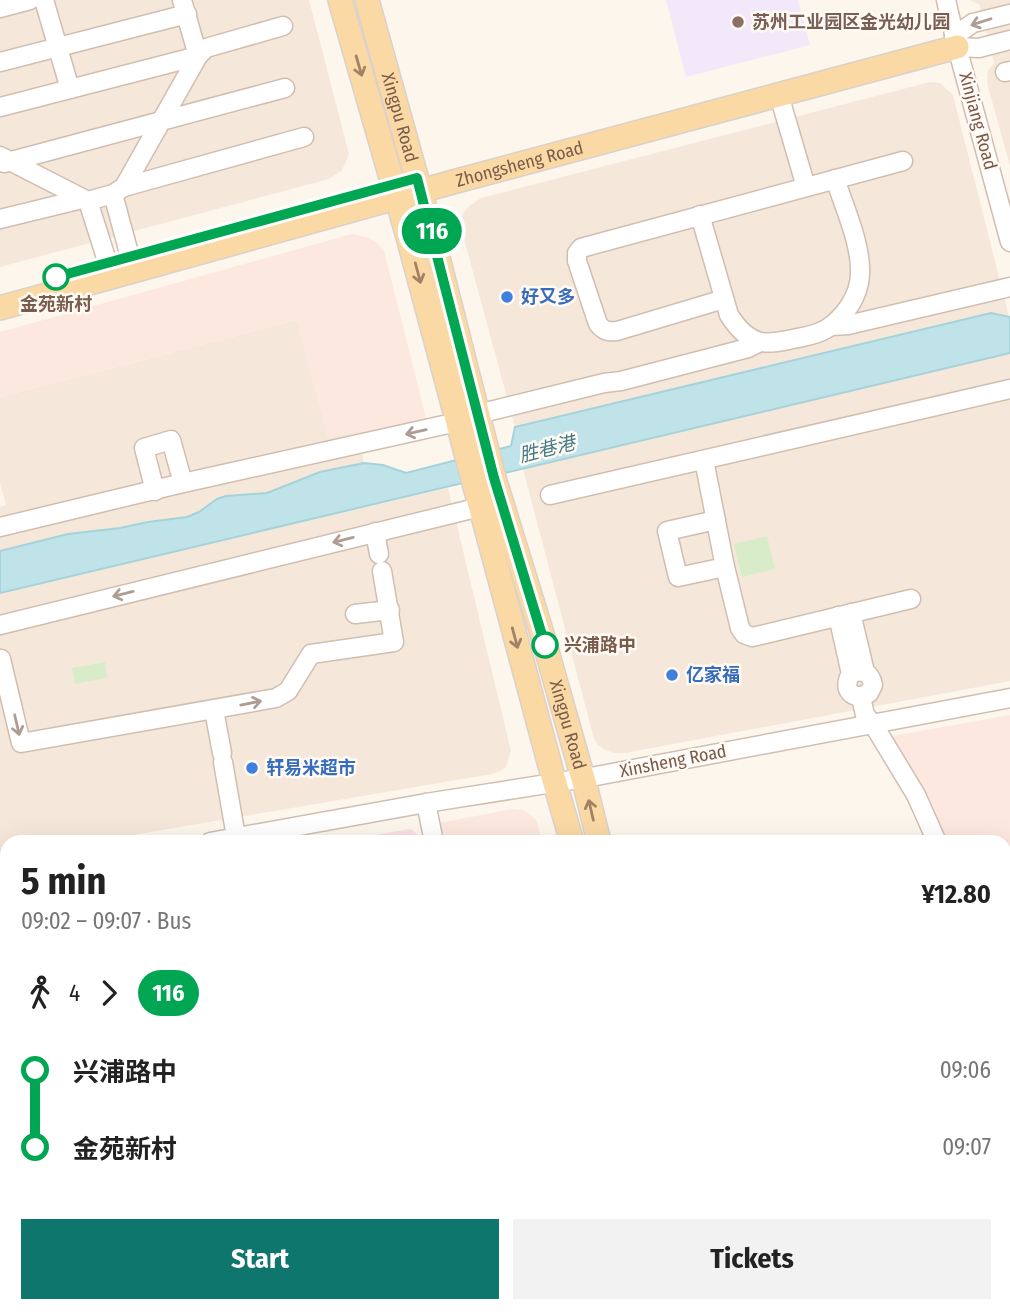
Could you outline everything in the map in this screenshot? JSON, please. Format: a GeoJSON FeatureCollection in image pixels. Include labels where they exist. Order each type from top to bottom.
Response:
{"type":"FeatureCollection","features":[{"type":"Feature","properties":{"kind":"main road","name":"Xingpu Road"},"geometry":{"type":"LineString","coordinates":[[340,0],[395,191],[471,429]]}},
{"type":"Feature","properties":{"kind":"main road","name":"Xingpu Road"},"geometry":{"type":"LineString","coordinates":[[367,0],[419,184],[484,480],[540,627],[597,835]]}},
{"type":"Feature","properties":{"kind":"main road","name":"Zhongsheng Road"},"geometry":{"type":"LineString","coordinates":[[419,184],[779,95],[956,41]]}},
{"type":"Feature","properties":{"kind":"main road","name":"Zhongsheng Road"},"geometry":{"type":"LineString","coordinates":[[0,293],[120,265],[395,191],[919,44],[956,41]]}},
{"type":"Feature","properties":{"kind":"main road","name":"Zhongsheng Road"},"geometry":{"type":"LineString","coordinates":[[0,308],[120,265]]}},
{"type":"Feature","properties":{"kind":"main road","name":"Xingpu Road"},"geometry":{"type":"LineString","coordinates":[[484,480],[480,507],[570,835]]}},
{"type":"Feature","properties":{"kind":"street"},"geometry":{"type":"LineString","coordinates":[[0,8],[30,0]]}},
{"type":"Feature","properties":{"kind":"street"},"geometry":{"type":"LineString","coordinates":[[44,0],[70,89]]}},
{"type":"Feature","properties":{"kind":"street","name":"Xinjiang Road"},"geometry":{"type":"LineString","coordinates":[[946,0],[1010,242]]}},
{"type":"Feature","properties":{"kind":"street"},"geometry":{"type":"LineString","coordinates":[[0,62],[58,48],[184,7],[198,56]]}},
{"type":"Feature","properties":{"kind":"street"},"geometry":{"type":"LineString","coordinates":[[1010,14],[972,23],[956,41],[979,48],[1010,40]]}},
{"type":"Feature","properties":{"kind":"street"},"geometry":{"type":"LineString","coordinates":[[120,265],[118,190],[198,56],[206,48],[283,26]]}},
{"type":"Feature","properties":{"kind":"street"},"geometry":{"type":"LineString","coordinates":[[0,107],[198,56]]}},
{"type":"Feature","properties":{"kind":"street"},"geometry":{"type":"LineString","coordinates":[[3,161],[285,88]]}},
{"type":"Feature","properties":{"kind":"street"},"geometry":{"type":"LineString","coordinates":[[779,95],[806,187]]}},
{"type":"Feature","properties":{"kind":"street"},"geometry":{"type":"LineString","coordinates":[[0,219],[85,200],[304,137]]}},
{"type":"Feature","properties":{"kind":"street"},"geometry":{"type":"LineString","coordinates":[[3,161],[85,200],[120,265]]}},
{"type":"Feature","properties":{"kind":"street"},"geometry":{"type":"LineString","coordinates":[[724,299],[617,331],[603,330],[598,324],[577,261],[577,253],[581,248],[903,161]]}},
{"type":"Feature","properties":{"kind":"street"},"geometry":{"type":"LineString","coordinates":[[0,527],[183,483],[373,442],[471,429],[604,383],[748,348],[760,342],[781,342],[818,333],[831,326],[851,302],[858,286],[861,268],[859,253],[835,179]]}},
{"type":"Feature","properties":{"kind":"street"},"geometry":{"type":"LineString","coordinates":[[701,215],[729,315],[736,326],[760,342]]}},
{"type":"Feature","properties":{"kind":"street"},"geometry":{"type":"LineString","coordinates":[[831,326],[848,325],[1010,287]]}},
{"type":"Feature","properties":{"kind":"street"},"geometry":{"type":"LineString","coordinates":[[550,495],[1010,388]]}},
{"type":"Feature","properties":{"kind":"street"},"geometry":{"type":"LineString","coordinates":[[155,491],[144,447],[171,440],[183,483]]}},
{"type":"Feature","properties":{"kind":"street"},"geometry":{"type":"LineString","coordinates":[[704,460],[725,567],[744,635],[752,637],[911,599]]}},
{"type":"Feature","properties":{"kind":"street"},"geometry":{"type":"LineString","coordinates":[[0,625],[480,507]]}},
{"type":"Feature","properties":{"kind":"street"},"geometry":{"type":"LineString","coordinates":[[716,520],[667,531],[678,577],[725,567]]}},
{"type":"Feature","properties":{"kind":"street"},"geometry":{"type":"LineString","coordinates":[[1,659],[21,743],[276,698],[288,691],[311,654],[394,642],[375,532]]}},
{"type":"Feature","properties":{"kind":"street"},"geometry":{"type":"LineString","coordinates":[[355,614],[390,610]]}},
{"type":"Feature","properties":{"kind":"street"},"geometry":{"type":"LineString","coordinates":[[844,615],[858,673],[872,680],[873,685],[865,695],[874,713],[873,724],[916,795],[934,835]]}},
{"type":"Feature","properties":{"kind":"street","name":"Xinsheng Road"},"geometry":{"type":"LineString","coordinates":[[247,835],[583,778],[1010,698]]}},
{"type":"Feature","properties":{"kind":"street"},"geometry":{"type":"LineString","coordinates":[[214,710],[236,835]]}},
{"type":"Feature","properties":{"kind":"street"},"geometry":{"type":"LineString","coordinates":[[426,803],[433,835]]}},
{"type":"Feature","properties":{"kind":"shaded area"},"geometry":{"type":"Polygon","coordinates":[[[0,0],[309,0],[349,154],[342,170],[329,179],[0,267],[0,0]]]}},
{"type":"Feature","properties":{"kind":"shaded area","name":"苏州工业园区金光幼儿园"},"geometry":{"type":"Polygon","coordinates":[[[666,0],[798,0],[810,45],[686,77],[666,0]]]}},
{"type":"Feature","properties":{"kind":"shaded area"},"geometry":{"type":"Polygon","coordinates":[[[969,0],[1010,0],[1010,166],[987,83],[988,71],[994,63],[979,4],[969,0]]]}},
{"type":"Feature","properties":{"kind":"shaded area"},"geometry":{"type":"Polygon","coordinates":[[[930,82],[940,83],[953,95],[1009,317],[991,313],[515,427],[461,228],[461,217],[468,207],[481,198],[930,82]]]}},
{"type":"Feature","properties":{"kind":"shaded area"},"geometry":{"type":"Polygon","coordinates":[[[352,234],[370,238],[384,251],[430,434],[361,450],[358,431],[328,438],[297,320],[0,397],[0,332],[352,234]]]}},
{"type":"Feature","properties":{"kind":"shaded area"},"geometry":{"type":"Polygon","coordinates":[[[297,320],[328,437],[358,431],[364,463],[311,475],[267,493],[226,496],[187,517],[68,534],[0,551],[0,507],[6,505],[0,483],[0,397],[297,320]]]}},
{"type":"Feature","properties":{"kind":"shaded area"},"geometry":{"type":"Polygon","coordinates":[[[1010,353],[1010,681],[625,753],[615,753],[598,745],[594,739],[523,469],[1010,353]]]}},
{"type":"Feature","properties":{"kind":"shaded area"},"geometry":{"type":"Polygon","coordinates":[[[448,488],[511,751],[506,767],[492,774],[133,835],[0,835],[0,593],[448,488]]]}},
{"type":"Feature","properties":{"kind":"shaded area"},"geometry":{"type":"Polygon","coordinates":[[[1010,715],[1010,835],[941,835],[887,737],[1010,715]]]}},
{"type":"Feature","properties":{"kind":"shaded area"},"geometry":{"type":"Polygon","coordinates":[[[513,809],[522,810],[537,822],[540,835],[442,835],[439,823],[513,809]]]}},
{"type":"Feature","properties":{"kind":"shaded area"},"geometry":{"type":"Polygon","coordinates":[[[411,829],[418,835],[375,835],[411,829]]]}},
{"type":"Feature","properties":{"kind":"green space"},"geometry":{"type":"Polygon","coordinates":[[[767,536],[775,569],[742,577],[734,544],[767,536]]]}},
{"type":"Feature","properties":{"kind":"green space"},"geometry":{"type":"Polygon","coordinates":[[[105,662],[107,678],[75,684],[72,668],[105,662]]]}},
{"type":"Feature","properties":{"kind":"water","name":"胜巷港"},"geometry":{"type":"Polygon","coordinates":[[[991,313],[1010,317],[1010,353],[0,593],[0,551],[68,534],[187,517],[226,496],[267,493],[320,472],[364,463],[383,465],[406,473],[511,446],[515,427],[991,313]]]}},
{"type":"Feature","properties":{"kind":"bus line","name":"116"},"geometry":{"type":"LineString","coordinates":[[56,277],[417,178],[494,478],[545,645]]}},
{"type":"Feature","properties":{"kind":"place","name":"苏州工业园区金光幼儿园"},"geometry":{"type":"Point","coordinates":[738,22]}},
{"type":"Feature","properties":{"kind":"place","name":"金苑新村"},"geometry":{"type":"Point","coordinates":[56,277]}},
{"type":"Feature","properties":{"kind":"place","name":"好又多"},"geometry":{"type":"Point","coordinates":[507,297]}},
{"type":"Feature","properties":{"kind":"place","name":"兴浦路中"},"geometry":{"type":"Point","coordinates":[545,645]}},
{"type":"Feature","properties":{"kind":"place","name":"亿家福"},"geometry":{"type":"Point","coordinates":[672,675]}},
{"type":"Feature","properties":{"kind":"place","name":"轩易米超市"},"geometry":{"type":"Point","coordinates":[252,768]}}]}
